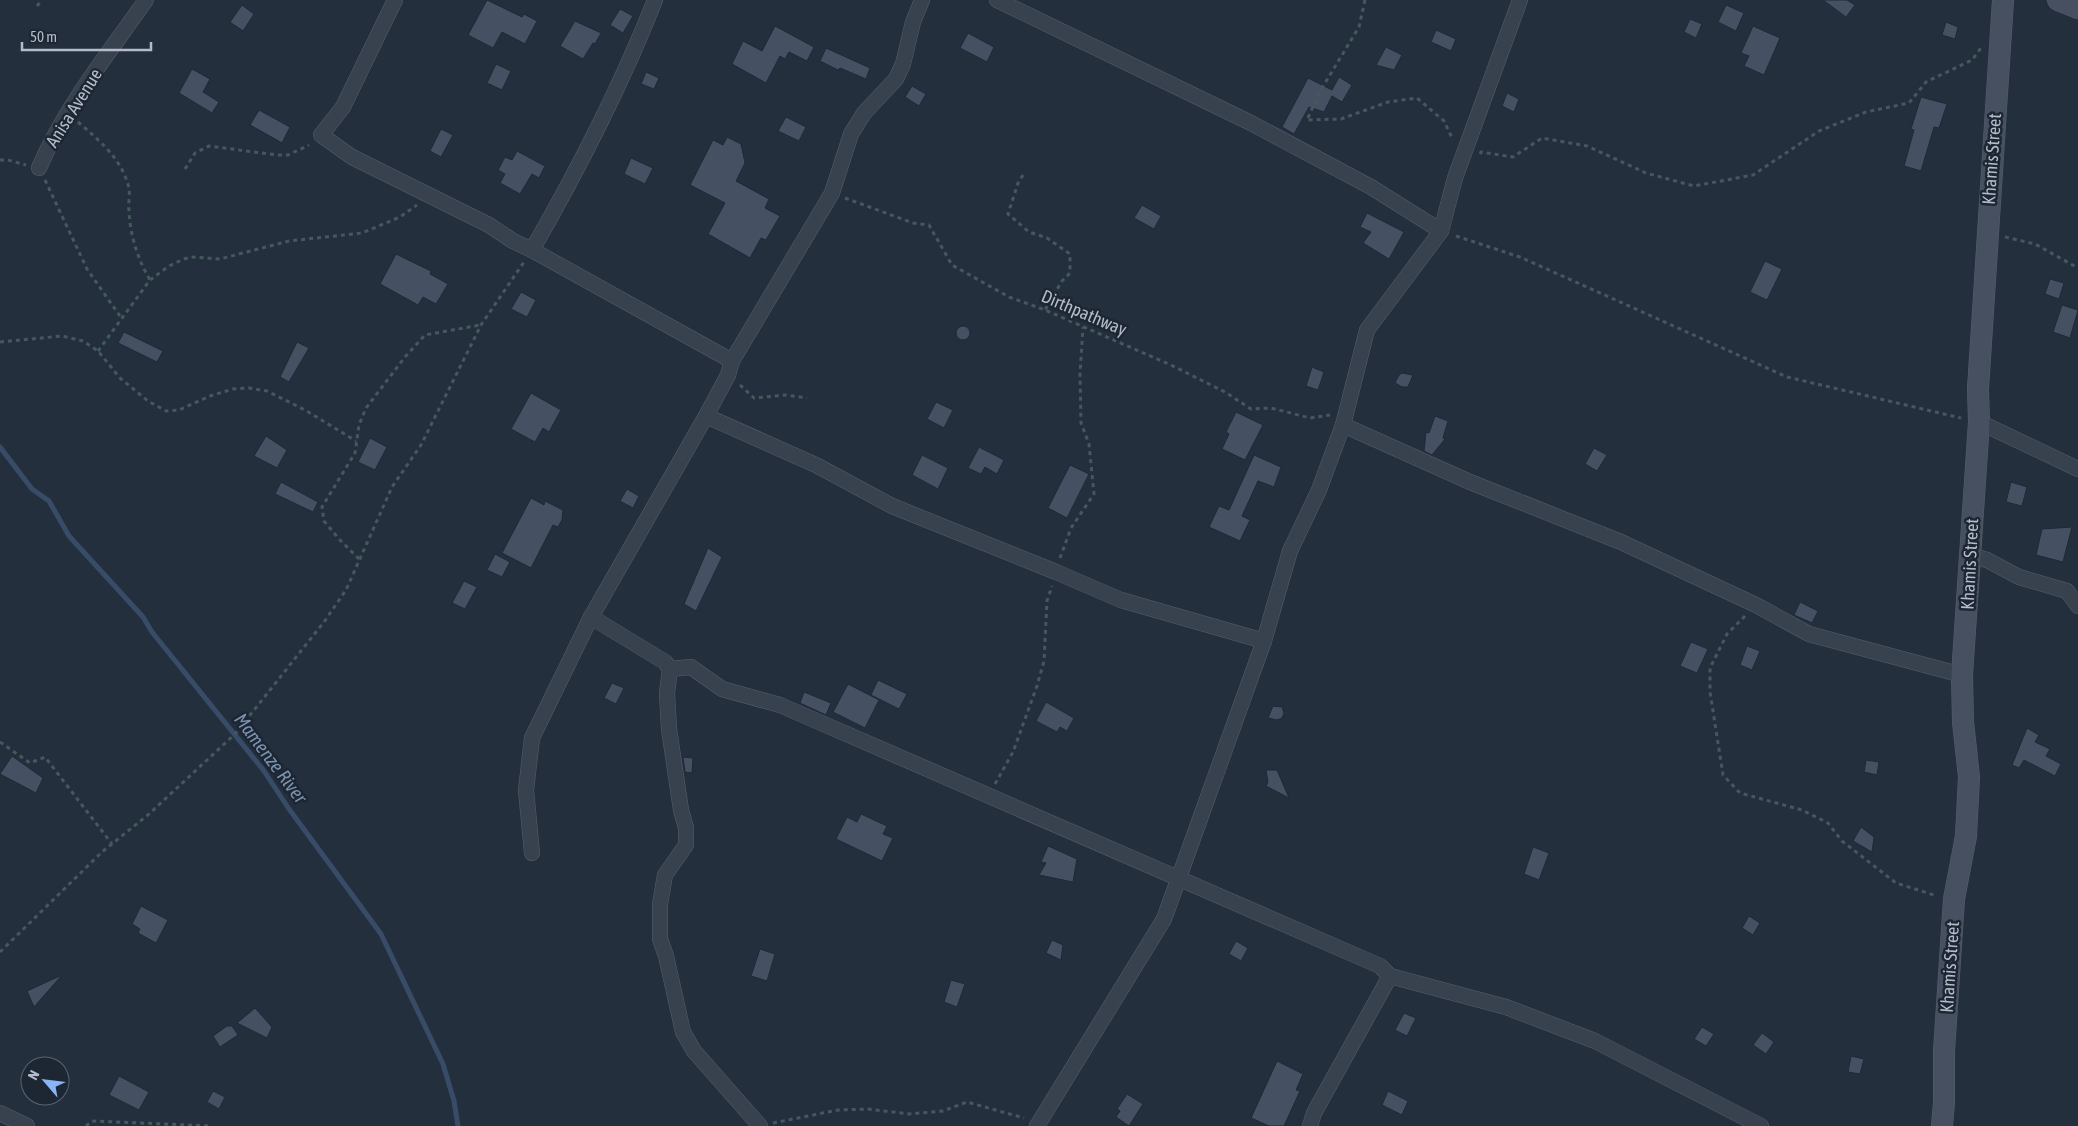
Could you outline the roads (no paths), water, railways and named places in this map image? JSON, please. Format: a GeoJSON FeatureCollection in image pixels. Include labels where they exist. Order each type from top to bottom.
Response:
{"type":"FeatureCollection","features":[{"type":"Feature","properties":{"kind":"street","name":"Anisa Avenue"},"geometry":{"type":"LineString","coordinates":[[39,168],[49,144],[68,114],[146,0]]}},
{"type":"Feature","properties":{"kind":"street"},"geometry":{"type":"LineString","coordinates":[[395,0],[343,107],[321,135],[352,157],[488,225],[513,242],[532,250],[730,368]]}},
{"type":"Feature","properties":{"kind":"street"},"geometry":{"type":"LineString","coordinates":[[532,250],[565,192],[600,123],[642,33],[655,0]]}},
{"type":"Feature","properties":{"kind":"street"},"geometry":{"type":"LineString","coordinates":[[532,852],[526,790],[532,738],[591,617],[706,416],[730,368],[832,193],[851,134],[864,113],[896,79],[903,64],[913,22],[922,0]]}},
{"type":"Feature","properties":{"kind":"street"},"geometry":{"type":"LineString","coordinates":[[998,0],[1251,123],[1372,187],[1441,231]]}},
{"type":"Feature","properties":{"kind":"street"},"geometry":{"type":"LineString","coordinates":[[1038,1124],[1164,919],[1264,641],[1290,551],[1319,490],[1344,419],[1367,330],[1441,231],[1455,178],[1520,0]]}},
{"type":"Feature","properties":{"kind":"street","name":"Khamis Street"},"geometry":{"type":"LineString","coordinates":[[1942,1126],[1944,1051],[1954,900],[1966,836],[1968,777],[1963,722],[1962,674],[1979,422],[1978,389],[2004,0]]}},
{"type":"Feature","properties":{"kind":"street"},"geometry":{"type":"LineString","coordinates":[[2058,0],[2078,8]]}},
{"type":"Feature","properties":{"kind":"street"},"geometry":{"type":"LineString","coordinates":[[706,416],[816,465],[892,506],[1121,600],[1264,641]]}},
{"type":"Feature","properties":{"kind":"street"},"geometry":{"type":"LineString","coordinates":[[1344,419],[1470,482],[1621,542],[1756,605],[1809,634],[1962,674]]}},
{"type":"Feature","properties":{"kind":"street"},"geometry":{"type":"LineString","coordinates":[[1979,422],[2078,469]]}},
{"type":"Feature","properties":{"kind":"street"},"geometry":{"type":"LineString","coordinates":[[1970,554],[1987,560],[2019,577],[2067,591],[2078,606]]}},
{"type":"Feature","properties":{"kind":"street"},"geometry":{"type":"LineString","coordinates":[[591,617],[666,662],[670,669],[667,693],[669,728],[681,810],[686,828],[686,845],[665,875],[660,904],[660,938],[666,956],[683,1032],[694,1051],[760,1126]]}},
{"type":"Feature","properties":{"kind":"street"},"geometry":{"type":"LineString","coordinates":[[670,669],[692,667],[722,689],[780,705],[1380,966],[1390,976],[1506,1007],[1595,1041],[1761,1126]]}},
{"type":"Feature","properties":{"kind":"street"},"geometry":{"type":"LineString","coordinates":[[1310,1126],[1314,1113],[1390,976]]}},
{"type":"Feature","properties":{"kind":"street"},"geometry":{"type":"LineString","coordinates":[[0,1113],[27,1126]]}},
{"type":"Feature","properties":{"kind":"waterway","name":"Mamenze River"},"geometry":{"type":"LineString","coordinates":[[0,447],[32,489],[49,501],[69,536],[143,617],[152,632],[264,771],[289,809],[381,934],[443,1064],[454,1101],[458,1126]]}}]}
